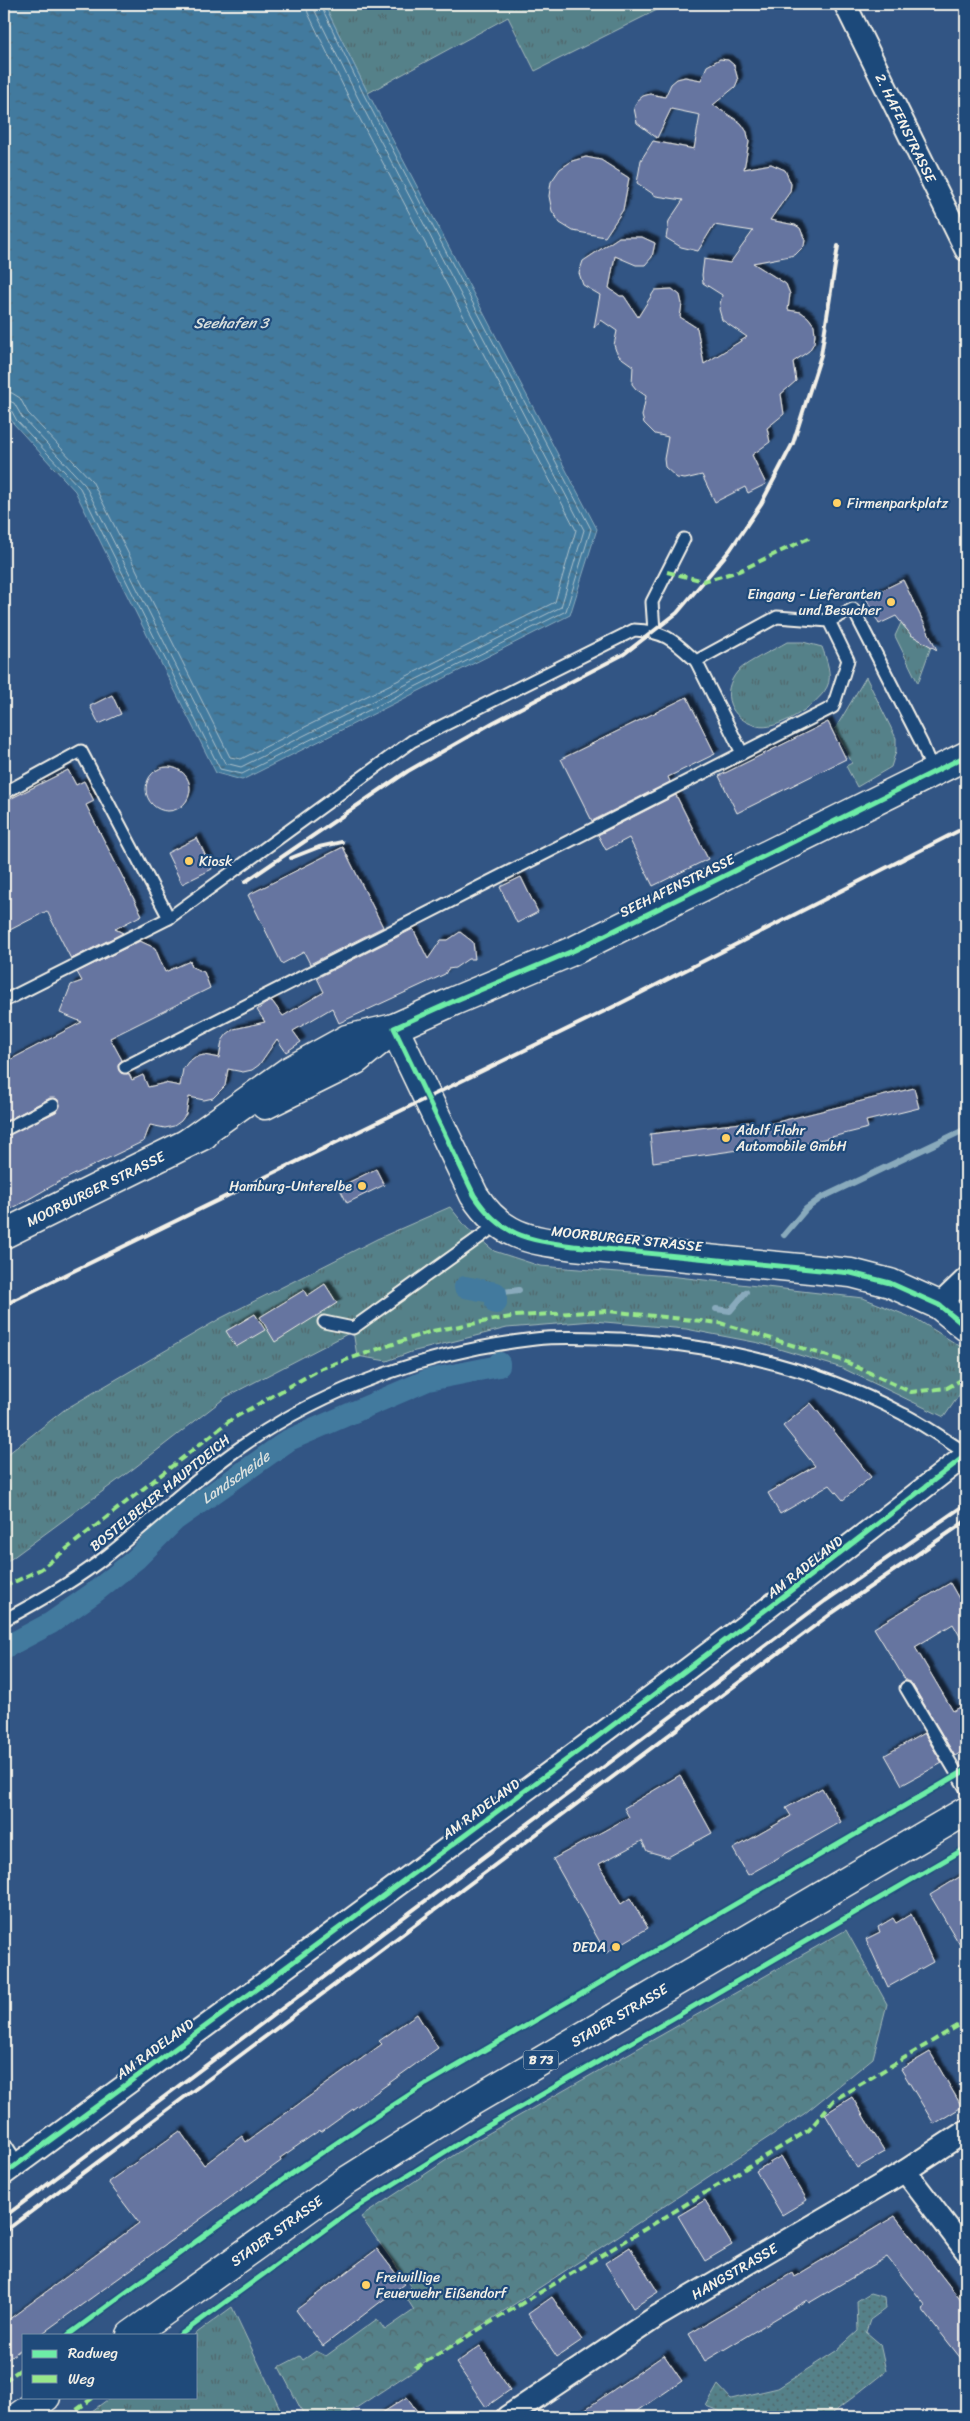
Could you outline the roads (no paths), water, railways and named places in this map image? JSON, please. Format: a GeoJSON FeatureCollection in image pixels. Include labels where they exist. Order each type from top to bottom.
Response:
{"type":"FeatureCollection","features":[{"type":"Feature","properties":{"kind":"main road","name":"SEEHAFENSTRASSE"},"geometry":{"type":"LineString","coordinates":[[394,1028],[575,950],[966,756]]}},
{"type":"Feature","properties":{"kind":"main road","name":"MOORBURGER STRASSE"},"geometry":{"type":"LineString","coordinates":[[4,1234],[356,1060],[394,1028],[474,1195],[485,1211],[498,1224],[521,1236],[544,1242],[851,1273],[890,1283],[939,1305],[966,1326]]}},
{"type":"Feature","properties":{"kind":"main road","name":"STADER STRASSE"},"geometry":{"type":"LineString","coordinates":[[132,2334],[346,2181],[472,2101],[966,1811]]}},
{"type":"Feature","properties":{"kind":"main road"},"geometry":{"type":"LineString","coordinates":[[18,2417],[45,2398]]}},
{"type":"Feature","properties":{"kind":"street","name":"2. HAFENSTRASSE"},"geometry":{"type":"LineString","coordinates":[[845,4],[966,250]]}},
{"type":"Feature","properties":{"kind":"street"},"geometry":{"type":"LineString","coordinates":[[939,1305],[966,1279]]}},
{"type":"Feature","properties":{"kind":"street","name":"AM RADELAND"},"geometry":{"type":"LineString","coordinates":[[11,2169],[548,1774],[805,1582],[966,1454]]}},
{"type":"Feature","properties":{"kind":"street","name":"HANGSTRASSE"},"geometry":{"type":"LineString","coordinates":[[507,2417],[656,2317],[905,2171],[966,2131]]}},
{"type":"Feature","properties":{"kind":"street"},"geometry":{"type":"LineString","coordinates":[[905,2171],[966,2251]]}},
{"type":"Feature","properties":{"kind":"lane"},"geometry":{"type":"LineString","coordinates":[[654,631],[652,602],[684,540]]}},
{"type":"Feature","properties":{"kind":"lane"},"geometry":{"type":"LineString","coordinates":[[696,660],[777,617],[828,621],[853,609],[922,744],[933,772]]}},
{"type":"Feature","properties":{"kind":"lane"},"geometry":{"type":"LineString","coordinates":[[125,1067],[833,707],[848,660],[828,621]]}},
{"type":"Feature","properties":{"kind":"lane"},"geometry":{"type":"LineString","coordinates":[[4,1001],[169,918],[412,741],[634,630],[654,631],[674,642],[696,660],[742,753]]}},
{"type":"Feature","properties":{"kind":"lane"},"geometry":{"type":"LineString","coordinates":[[5,790],[81,750],[169,918]]}},
{"type":"Feature","properties":{"kind":"lane"},"geometry":{"type":"LineString","coordinates":[[4,1130],[53,1105]]}},
{"type":"Feature","properties":{"kind":"lane"},"geometry":{"type":"LineString","coordinates":[[324,1322],[353,1328],[498,1224]]}},
{"type":"Feature","properties":{"kind":"lane","name":"BOSTELBEKER HAUPTDEICH"},"geometry":{"type":"LineString","coordinates":[[4,1620],[48,1596],[107,1556],[241,1446],[287,1418],[343,1390],[421,1362],[471,1350],[536,1339],[594,1338],[660,1342],[730,1351],[793,1368],[841,1386],[902,1413],[966,1454]]}},
{"type":"Feature","properties":{"kind":"lane"},"geometry":{"type":"LineString","coordinates":[[906,1688],[966,1789]]}},
{"type":"Feature","properties":{"kind":"lane"},"geometry":{"type":"LineString","coordinates":[[4,2142],[11,2169]]}},
{"type":"Feature","properties":{"kind":"water","name":"Seehafen 3"},"geometry":{"type":"Polygon","coordinates":[[[4,4],[324,4],[368,93],[597,529],[570,615],[242,780],[216,773],[75,491],[13,423],[4,407],[4,4]]]}},
{"type":"Feature","properties":{"kind":"waterway"},"geometry":{"type":"LineString","coordinates":[[784,1235],[806,1209],[821,1198],[966,1129]]}},
{"type":"Feature","properties":{"kind":"waterway","name":"Landscheide"},"geometry":{"type":"LineString","coordinates":[[465,1287],[496,1293],[496,1303]]}},
{"type":"Feature","properties":{"kind":"waterway"},"geometry":{"type":"LineString","coordinates":[[496,1293],[519,1290]]}},
{"type":"Feature","properties":{"kind":"waterway"},"geometry":{"type":"LineString","coordinates":[[716,1309],[730,1311],[746,1292]]}},
{"type":"Feature","properties":{"kind":"waterway","name":"Landscheide"},"geometry":{"type":"LineString","coordinates":[[4,1648],[51,1623],[95,1592],[136,1559],[175,1520],[289,1440],[428,1380],[499,1366],[499,1363]]}},
{"type":"Feature","properties":{"kind":"railway"},"geometry":{"type":"LineString","coordinates":[[245,882],[408,771],[494,722],[624,654],[677,613],[730,550],[761,504],[793,443],[821,355],[838,246]]}},
{"type":"Feature","properties":{"kind":"railway"},"geometry":{"type":"LineString","coordinates":[[4,1305],[621,1003],[966,827]]}},
{"type":"Feature","properties":{"kind":"railway"},"geometry":{"type":"LineString","coordinates":[[291,858],[319,847],[342,842]]}},
{"type":"Feature","properties":{"kind":"railway"},"geometry":{"type":"LineString","coordinates":[[4,2217],[825,1601],[966,1504]]}},
{"type":"Feature","properties":{"kind":"railway"},"geometry":{"type":"LineString","coordinates":[[4,2232],[832,1613],[966,1521]]}},
{"type":"Feature","properties":{"kind":"place","name":"Firmenparkplatz"},"geometry":{"type":"Point","coordinates":[837,503]}},
{"type":"Feature","properties":{"kind":"place","name":"Eingang - Lieferanten und Besucher"},"geometry":{"type":"Point","coordinates":[891,602]}},
{"type":"Feature","properties":{"kind":"place","name":"Kiosk"},"geometry":{"type":"Point","coordinates":[189,861]}},
{"type":"Feature","properties":{"kind":"place","name":"Adolf Flohr Automobile GmbH"},"geometry":{"type":"Point","coordinates":[726,1138]}},
{"type":"Feature","properties":{"kind":"place","name":"Hamburg-Unterelbe"},"geometry":{"type":"Point","coordinates":[362,1186]}},
{"type":"Feature","properties":{"kind":"place","name":"DEDA"},"geometry":{"type":"Point","coordinates":[616,1947]}},
{"type":"Feature","properties":{"kind":"place","name":"Freiwillige Feuerwehr Eißendorf"},"geometry":{"type":"Point","coordinates":[366,2285]}}]}
